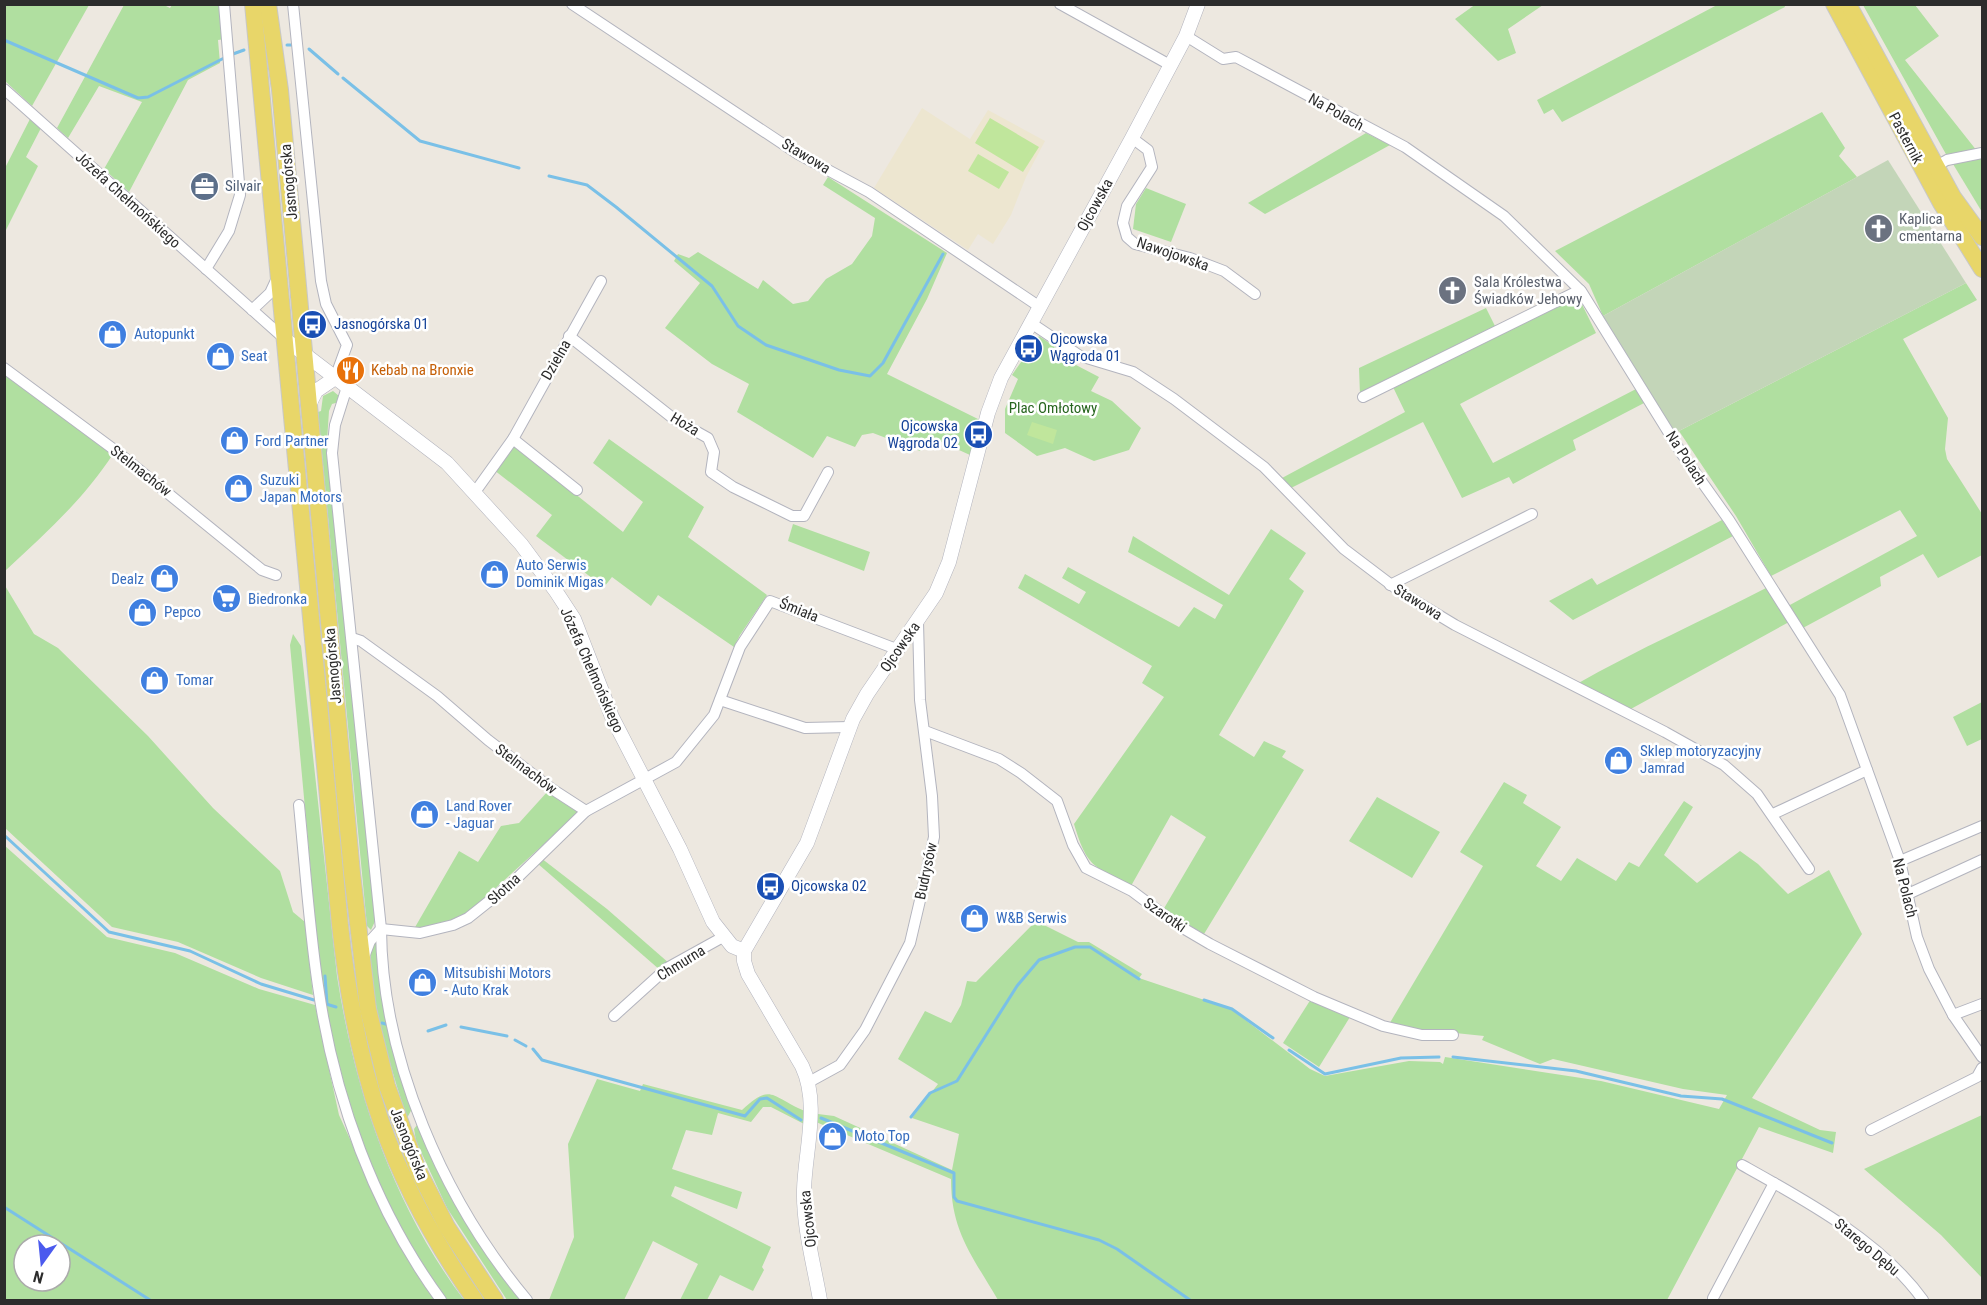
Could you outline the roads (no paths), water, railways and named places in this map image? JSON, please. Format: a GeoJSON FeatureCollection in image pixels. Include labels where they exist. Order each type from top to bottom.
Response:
{"type":"FeatureCollection","features":[{"type":"Feature","properties":{"kind":"main road"},"geometry":{"type":"LineString","coordinates":[[243,4],[258,66]]}},
{"type":"Feature","properties":{"kind":"main road","name":"Jasnogórska"},"geometry":{"type":"LineString","coordinates":[[253,4],[338,902],[354,1025],[377,1113],[404,1181],[438,1245],[475,1300]]}},
{"type":"Feature","properties":{"kind":"main road","name":"Jasnogórska"},"geometry":{"type":"LineString","coordinates":[[268,4],[277,65],[362,965],[381,1065],[410,1151],[447,1227],[495,1300]]}},
{"type":"Feature","properties":{"kind":"main road"},"geometry":{"type":"LineString","coordinates":[[277,65],[278,4]]}},
{"type":"Feature","properties":{"kind":"main road","name":"Pasternik"},"geometry":{"type":"LineString","coordinates":[[1834,4],[1941,203],[1983,269]]}},
{"type":"Feature","properties":{"kind":"main road","name":"Pasternik"},"geometry":{"type":"LineString","coordinates":[[1848,4],[1938,165],[1953,197],[1983,237]]}},
{"type":"Feature","properties":{"kind":"street"},"geometry":{"type":"LineString","coordinates":[[206,269],[229,231],[240,195],[224,4]]}},
{"type":"Feature","properties":{"kind":"street","name":"Jasnogórska"},"geometry":{"type":"LineString","coordinates":[[293,4],[321,281],[326,304],[347,345],[335,378]]}},
{"type":"Feature","properties":{"kind":"street","name":"Stawowa"},"geometry":{"type":"LineString","coordinates":[[572,4],[798,153],[878,198],[1040,307]]}},
{"type":"Feature","properties":{"kind":"street"},"geometry":{"type":"LineString","coordinates":[[1060,4],[1170,65]]}},
{"type":"Feature","properties":{"kind":"street","name":"Ojcowska"},"geometry":{"type":"LineString","coordinates":[[820,1300],[804,1192],[811,1118],[809,1082],[748,974],[744,951],[807,843],[850,727],[867,694],[936,593],[949,562],[993,399],[1031,323],[1186,36],[1198,4]]}},
{"type":"Feature","properties":{"kind":"street","name":"Na Polach"},"geometry":{"type":"LineString","coordinates":[[1186,36],[1223,59],[1236,57],[1405,147],[1504,216],[1539,247],[1580,290],[1682,454],[1729,520],[1840,695],[1900,861],[1917,937],[1929,969],[1953,1015],[1983,1057]]}},
{"type":"Feature","properties":{"kind":"street","name":"Józefa Chełmońskiego"},"geometry":{"type":"LineString","coordinates":[[4,89],[303,355],[436,452],[521,544],[574,619],[612,717],[723,937],[732,946],[744,951]]}},
{"type":"Feature","properties":{"kind":"street","name":"Nawojowska"},"geometry":{"type":"LineString","coordinates":[[1132,138],[1148,150],[1152,167],[1127,206],[1123,223],[1127,237],[1135,244],[1190,258],[1224,272],[1255,294]]}},
{"type":"Feature","properties":{"kind":"street"},"geometry":{"type":"LineString","coordinates":[[1938,165],[1947,160],[1983,153]]}},
{"type":"Feature","properties":{"kind":"street"},"geometry":{"type":"LineString","coordinates":[[252,310],[270,293],[279,273]]}},
{"type":"Feature","properties":{"kind":"street","name":"Dzielna"},"geometry":{"type":"LineString","coordinates":[[475,492],[513,439],[601,281]]}},
{"type":"Feature","properties":{"kind":"street"},"geometry":{"type":"LineString","coordinates":[[1363,397],[1580,290]]}},
{"type":"Feature","properties":{"kind":"street","name":"Stawowa"},"geometry":{"type":"LineString","coordinates":[[1031,323],[1080,356],[1133,372],[1174,399],[1264,467],[1344,549],[1390,585],[1455,625],[1722,764],[1743,779],[1773,814],[1809,869]]}},
{"type":"Feature","properties":{"kind":"street","name":"Hoża"},"geometry":{"type":"LineString","coordinates":[[569,336],[674,419],[708,438],[714,452],[711,472],[733,487],[792,516],[804,516],[828,472]]}},
{"type":"Feature","properties":{"kind":"street","name":"Stelmachów"},"geometry":{"type":"LineString","coordinates":[[4,368],[116,452],[262,570],[276,575]]}},
{"type":"Feature","properties":{"kind":"street"},"geometry":{"type":"LineString","coordinates":[[309,407],[316,391],[335,378]]}},
{"type":"Feature","properties":{"kind":"street"},"geometry":{"type":"LineString","coordinates":[[347,387],[335,425],[332,453],[381,929],[381,953],[392,1016],[419,1112],[454,1194],[511,1281],[527,1300]]}},
{"type":"Feature","properties":{"kind":"street"},"geometry":{"type":"LineString","coordinates":[[513,439],[577,490]]}},
{"type":"Feature","properties":{"kind":"street"},"geometry":{"type":"LineString","coordinates":[[1390,585],[1532,514]]}},
{"type":"Feature","properties":{"kind":"street","name":"Śmiała"},"geometry":{"type":"LineString","coordinates":[[644,779],[665,769],[686,752],[714,716],[740,646],[770,601],[899,650]]}},
{"type":"Feature","properties":{"kind":"street","name":"Budrysów"},"geometry":{"type":"LineString","coordinates":[[809,1082],[840,1065],[854,1049],[901,965],[910,943],[934,837],[933,796],[918,668],[918,622]]}},
{"type":"Feature","properties":{"kind":"street","name":"Stelmachów"},"geometry":{"type":"LineString","coordinates":[[352,638],[361,641],[437,696],[488,740],[586,812]]}},
{"type":"Feature","properties":{"kind":"street"},"geometry":{"type":"LineString","coordinates":[[720,700],[806,728],[850,727]]}},
{"type":"Feature","properties":{"kind":"street","name":"Szarotki"},"geometry":{"type":"LineString","coordinates":[[925,731],[999,759],[1021,773],[1057,801],[1073,845],[1086,868],[1132,891],[1176,924],[1210,944],[1314,997],[1383,1026],[1422,1035],[1453,1035]]}},
{"type":"Feature","properties":{"kind":"street"},"geometry":{"type":"LineString","coordinates":[[1773,814],[1867,770]]}},
{"type":"Feature","properties":{"kind":"street","name":"Słotna"},"geometry":{"type":"LineString","coordinates":[[381,929],[420,933],[453,925],[468,918],[512,883],[586,812],[644,779]]}},
{"type":"Feature","properties":{"kind":"street"},"geometry":{"type":"LineString","coordinates":[[299,805],[317,984],[342,1095],[383,1202],[419,1267],[441,1300]]}},
{"type":"Feature","properties":{"kind":"street"},"geometry":{"type":"LineString","coordinates":[[1900,861],[1983,826]]}},
{"type":"Feature","properties":{"kind":"street"},"geometry":{"type":"LineString","coordinates":[[1908,894],[1983,860]]}},
{"type":"Feature","properties":{"kind":"street"},"geometry":{"type":"LineString","coordinates":[[362,965],[369,941],[381,929]]}},
{"type":"Feature","properties":{"kind":"street","name":"Chmurna"},"geometry":{"type":"LineString","coordinates":[[614,1016],[667,968],[723,937]]}},
{"type":"Feature","properties":{"kind":"street"},"geometry":{"type":"LineString","coordinates":[[1953,1015],[1983,1004]]}},
{"type":"Feature","properties":{"kind":"street"},"geometry":{"type":"LineString","coordinates":[[1871,1130],[1977,1077],[1983,1068]]}},
{"type":"Feature","properties":{"kind":"street"},"geometry":{"type":"LineString","coordinates":[[410,1151],[409,1125],[419,1112]]}},
{"type":"Feature","properties":{"kind":"street","name":"Starego Dębu"},"geometry":{"type":"LineString","coordinates":[[1742,1165],[1848,1229],[1913,1288],[1923,1300]]}},
{"type":"Feature","properties":{"kind":"street"},"geometry":{"type":"LineString","coordinates":[[1713,1298],[1774,1183]]}},
{"type":"Feature","properties":{"kind":"waterway"},"geometry":{"type":"LineString","coordinates":[[4,40],[138,98],[148,97],[226,57]]}},
{"type":"Feature","properties":{"kind":"waterway"},"geometry":{"type":"LineString","coordinates":[[309,49],[338,74]]}},
{"type":"Feature","properties":{"kind":"waterway"},"geometry":{"type":"LineString","coordinates":[[233,54],[244,50]]}},
{"type":"Feature","properties":{"kind":"waterway"},"geometry":{"type":"LineString","coordinates":[[343,78],[420,141],[519,168]]}},
{"type":"Feature","properties":{"kind":"waterway"},"geometry":{"type":"LineString","coordinates":[[549,176],[587,185],[616,207],[712,286],[738,326],[766,345],[839,370],[870,376],[883,363],[943,254]]}},
{"type":"Feature","properties":{"kind":"waterway"},"geometry":{"type":"LineString","coordinates":[[4,835],[109,932],[190,951],[261,984],[314,1000]]}},
{"type":"Feature","properties":{"kind":"waterway"},"geometry":{"type":"LineString","coordinates":[[911,1117],[930,1093],[957,1081],[1017,986],[1039,960],[1075,947],[1090,947],[1139,979]]}},
{"type":"Feature","properties":{"kind":"waterway"},"geometry":{"type":"LineString","coordinates":[[325,976],[327,1004]]}},
{"type":"Feature","properties":{"kind":"waterway"},"geometry":{"type":"LineString","coordinates":[[1204,1000],[1232,1009],[1273,1038]]}},
{"type":"Feature","properties":{"kind":"waterway"},"geometry":{"type":"LineString","coordinates":[[326,1004],[336,1007]]}},
{"type":"Feature","properties":{"kind":"waterway"},"geometry":{"type":"LineString","coordinates":[[382,1023],[389,1025]]}},
{"type":"Feature","properties":{"kind":"waterway"},"geometry":{"type":"LineString","coordinates":[[428,1031],[446,1025]]}},
{"type":"Feature","properties":{"kind":"waterway"},"geometry":{"type":"LineString","coordinates":[[461,1027],[507,1036]]}},
{"type":"Feature","properties":{"kind":"waterway"},"geometry":{"type":"LineString","coordinates":[[515,1040],[526,1046]]}},
{"type":"Feature","properties":{"kind":"waterway"},"geometry":{"type":"LineString","coordinates":[[533,1049],[542,1060],[745,1116],[760,1099],[767,1098],[801,1120]]}},
{"type":"Feature","properties":{"kind":"waterway"},"geometry":{"type":"LineString","coordinates":[[1289,1050],[1325,1074],[1401,1058],[1439,1057]]}},
{"type":"Feature","properties":{"kind":"waterway"},"geometry":{"type":"LineString","coordinates":[[1453,1057],[1576,1071],[1681,1096],[1722,1099],[1832,1143]]}},
{"type":"Feature","properties":{"kind":"waterway"},"geometry":{"type":"LineString","coordinates":[[821,1118],[954,1173],[954,1197],[957,1201],[1099,1240],[1117,1249],[1190,1300]]}},
{"type":"Feature","properties":{"kind":"waterway"},"geometry":{"type":"LineString","coordinates":[[4,1207],[150,1300]]}},
{"type":"Feature","properties":{"kind":"place","name":"Silvair"},"geometry":{"type":"Point","coordinates":[204,186]}},
{"type":"Feature","properties":{"kind":"place","name":"Kaplica cmentarna"},"geometry":{"type":"Point","coordinates":[1878,228]}},
{"type":"Feature","properties":{"kind":"place","name":"Sala Królestwa Świadków Jehowy"},"geometry":{"type":"Point","coordinates":[1453,291]}},
{"type":"Feature","properties":{"kind":"place","name":"Jasnogórska 01"},"geometry":{"type":"Point","coordinates":[313,324]}},
{"type":"Feature","properties":{"kind":"place","name":"Autopunkt"},"geometry":{"type":"Point","coordinates":[113,334]}},
{"type":"Feature","properties":{"kind":"place","name":"Ojcowska Wągroda 01"},"geometry":{"type":"Point","coordinates":[1029,348]}},
{"type":"Feature","properties":{"kind":"place","name":"Seat"},"geometry":{"type":"Point","coordinates":[220,356]}},
{"type":"Feature","properties":{"kind":"place","name":"Kebab na Bronxie"},"geometry":{"type":"Point","coordinates":[350,370]}},
{"type":"Feature","properties":{"kind":"place","name":"Ojcowska Wągroda 02"},"geometry":{"type":"Point","coordinates":[979,435]}},
{"type":"Feature","properties":{"kind":"place","name":"Ford Partner"},"geometry":{"type":"Point","coordinates":[234,441]}},
{"type":"Feature","properties":{"kind":"place","name":"Suzuki Japan Motors"},"geometry":{"type":"Point","coordinates":[239,489]}},
{"type":"Feature","properties":{"kind":"place","name":"Auto Serwis Dominik Migas"},"geometry":{"type":"Point","coordinates":[495,574]}},
{"type":"Feature","properties":{"kind":"place","name":"Dealz"},"geometry":{"type":"Point","coordinates":[165,579]}},
{"type":"Feature","properties":{"kind":"place","name":"Biedronka"},"geometry":{"type":"Point","coordinates":[227,599]}},
{"type":"Feature","properties":{"kind":"place","name":"Pepco"},"geometry":{"type":"Point","coordinates":[143,612]}},
{"type":"Feature","properties":{"kind":"place","name":"Tomar"},"geometry":{"type":"Point","coordinates":[155,680]}},
{"type":"Feature","properties":{"kind":"place","name":"Sklep motoryzacyjny Jamrad"},"geometry":{"type":"Point","coordinates":[1619,760]}},
{"type":"Feature","properties":{"kind":"place","name":"Land Rover - Jaguar"},"geometry":{"type":"Point","coordinates":[425,815]}},
{"type":"Feature","properties":{"kind":"place","name":"Ojcowska 02"},"geometry":{"type":"Point","coordinates":[770,886]}},
{"type":"Feature","properties":{"kind":"place","name":"W&B Serwis"},"geometry":{"type":"Point","coordinates":[975,918]}},
{"type":"Feature","properties":{"kind":"place","name":"Mitsubishi Motors - Auto Krak"},"geometry":{"type":"Point","coordinates":[423,982]}},
{"type":"Feature","properties":{"kind":"place","name":"Moto Top"},"geometry":{"type":"Point","coordinates":[833,1136]}},
{"type":"Feature","properties":{"kind":"park label","name":"Plac Omłotowy"},"geometry":{"type":"Point","coordinates":[1053,408]}}]}
